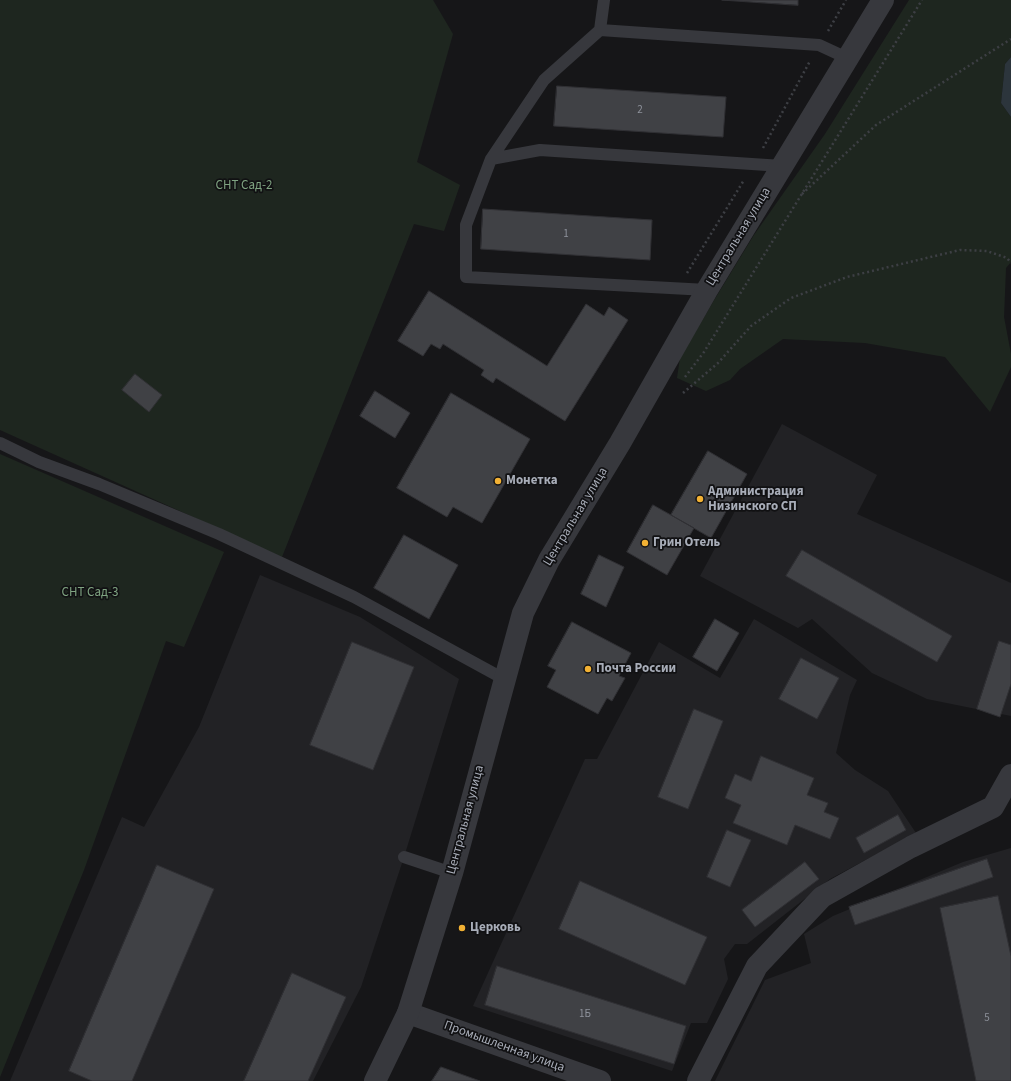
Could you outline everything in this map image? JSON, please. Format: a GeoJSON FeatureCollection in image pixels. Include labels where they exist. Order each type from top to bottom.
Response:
{"type":"FeatureCollection","features":[{"type":"Feature","properties":{"kind":"street","name":"Центральная улица"},"geometry":{"type":"LineString","coordinates":[[375,1081],[408,1013],[452,873],[523,613],[549,560],[620,443],[707,290],[883,0]]}},
{"type":"Feature","properties":{"kind":"street"},"geometry":{"type":"LineString","coordinates":[[698,1081],[757,966],[822,897],[911,847],[993,807],[1011,775]]}},
{"type":"Feature","properties":{"kind":"street","name":"Промышленная улица"},"geometry":{"type":"LineString","coordinates":[[408,1013],[600,1081]]}},
{"type":"Feature","properties":{"kind":"lane"},"geometry":{"type":"LineString","coordinates":[[604,0],[600,30],[544,80],[491,159],[466,225],[466,277],[707,290]]}},
{"type":"Feature","properties":{"kind":"lane"},"geometry":{"type":"LineString","coordinates":[[600,30],[819,45],[847,58]]}},
{"type":"Feature","properties":{"kind":"lane"},"geometry":{"type":"LineString","coordinates":[[491,159],[540,150],[782,166]]}},
{"type":"Feature","properties":{"kind":"lane"},"geometry":{"type":"LineString","coordinates":[[0,443],[39,462],[99,484],[219,534],[354,597],[504,679]]}},
{"type":"Feature","properties":{"kind":"lane"},"geometry":{"type":"LineString","coordinates":[[404,857],[452,873]]}},
{"type":"Feature","properties":{"kind":"path"},"geometry":{"type":"LineString","coordinates":[[677,288],[754,164],[819,45],[846,0]]}},
{"type":"Feature","properties":{"kind":"path"},"geometry":{"type":"LineString","coordinates":[[680,383],[704,352],[922,0]]}},
{"type":"Feature","properties":{"kind":"path"},"geometry":{"type":"LineString","coordinates":[[799,197],[876,125],[1011,38]]}},
{"type":"Feature","properties":{"kind":"path"},"geometry":{"type":"LineString","coordinates":[[683,393],[718,363],[751,326],[791,298],[847,277],[960,250],[987,251],[1007,258],[1011,262]]}},
{"type":"Feature","properties":{"kind":"shaded area"},"geometry":{"type":"Polygon","coordinates":[[[1011,57],[1011,117],[1001,103],[1005,64],[1011,57]]]}},
{"type":"Feature","properties":{"kind":"shaded area"},"geometry":{"type":"Polygon","coordinates":[[[782,424],[877,475],[857,514],[1011,583],[1011,716],[927,699],[872,673],[812,619],[798,628],[700,576],[782,424]]]}},
{"type":"Feature","properties":{"kind":"shaded area"},"geometry":{"type":"Polygon","coordinates":[[[260,575],[360,617],[459,679],[404,857],[361,987],[313,1081],[10,1081],[122,817],[144,827],[199,727],[260,575]]]}},
{"type":"Feature","properties":{"kind":"shaded area"},"geometry":{"type":"Polygon","coordinates":[[[754,619],[857,680],[850,695],[836,753],[855,770],[888,791],[916,833],[830,879],[747,944],[735,944],[724,959],[728,979],[707,1023],[691,1023],[672,1071],[473,1006],[585,759],[597,759],[659,642],[720,678],[754,619]]]}},
{"type":"Feature","properties":{"kind":"shaded area"},"geometry":{"type":"Polygon","coordinates":[[[1011,848],[1011,1081],[715,1081],[765,980],[811,963],[804,934],[833,916],[963,862],[1011,848]]]}},
{"type":"Feature","properties":{"kind":"green space","name":"СНТ Сад-2"},"geometry":{"type":"Polygon","coordinates":[[[0,0],[433,0],[453,34],[417,162],[460,185],[444,231],[414,224],[282,557],[0,430],[0,0]]]}},
{"type":"Feature","properties":{"kind":"green space"},"geometry":{"type":"Polygon","coordinates":[[[909,0],[1011,0],[1011,57],[1005,64],[1001,103],[1011,117],[1011,262],[1006,268],[1004,317],[1011,354],[1011,367],[990,412],[945,357],[865,343],[783,339],[740,369],[730,380],[706,391],[677,378],[680,358],[754,235],[825,134],[909,0]]]}},
{"type":"Feature","properties":{"kind":"green space","name":"СНТ Сад-3"},"geometry":{"type":"Polygon","coordinates":[[[0,454],[224,552],[184,647],[166,641],[84,870],[0,1077],[0,454]]]}},
{"type":"Feature","properties":{"kind":"building"},"geometry":{"type":"Polygon","coordinates":[[[722,0],[798,0],[798,5],[722,0]]]}},
{"type":"Feature","properties":{"kind":"building"},"geometry":{"type":"Polygon","coordinates":[[[557,86],[726,97],[723,137],[554,126],[557,86]]]}},
{"type":"Feature","properties":{"kind":"building"},"geometry":{"type":"Polygon","coordinates":[[[483,209],[652,220],[650,260],[481,249],[483,209]]]}},
{"type":"Feature","properties":{"kind":"building"},"geometry":{"type":"Polygon","coordinates":[[[429,291],[547,366],[586,304],[604,316],[609,307],[628,320],[565,421],[496,378],[493,383],[481,375],[484,370],[443,344],[440,349],[431,344],[423,356],[398,341],[429,291]]]}},
{"type":"Feature","properties":{"kind":"building"},"geometry":{"type":"Polygon","coordinates":[[[135,374],[162,395],[149,412],[122,390],[135,374]]]}},
{"type":"Feature","properties":{"kind":"building"},"geometry":{"type":"Polygon","coordinates":[[[375,391],[410,413],[395,438],[360,416],[375,391]]]}},
{"type":"Feature","properties":{"kind":"building"},"geometry":{"type":"Polygon","coordinates":[[[451,393],[530,439],[482,523],[453,507],[447,517],[397,488],[451,393]]]}},
{"type":"Feature","properties":{"kind":"building"},"geometry":{"type":"Polygon","coordinates":[[[708,451],[747,474],[711,538],[671,515],[708,451]]]}},
{"type":"Feature","properties":{"kind":"building"},"geometry":{"type":"Polygon","coordinates":[[[653,505],[694,528],[667,575],[627,552],[653,505]]]}},
{"type":"Feature","properties":{"kind":"building"},"geometry":{"type":"Polygon","coordinates":[[[404,535],[458,565],[429,619],[374,588],[404,535]]]}},
{"type":"Feature","properties":{"kind":"building"},"geometry":{"type":"Polygon","coordinates":[[[802,550],[952,636],[937,662],[786,576],[802,550]]]}},
{"type":"Feature","properties":{"kind":"building"},"geometry":{"type":"Polygon","coordinates":[[[599,555],[624,567],[606,607],[581,594],[599,555]]]}},
{"type":"Feature","properties":{"kind":"building"},"geometry":{"type":"Polygon","coordinates":[[[715,619],[739,633],[717,671],[693,657],[715,619]]]}},
{"type":"Feature","properties":{"kind":"building","name":"Почта России"},"geometry":{"type":"Polygon","coordinates":[[[572,622],[631,653],[619,676],[625,678],[612,701],[607,698],[598,714],[547,687],[556,670],[548,666],[572,622]]]}},
{"type":"Feature","properties":{"kind":"building"},"geometry":{"type":"Polygon","coordinates":[[[999,641],[1011,645],[1011,684],[1000,717],[977,709],[999,641]]]}},
{"type":"Feature","properties":{"kind":"building"},"geometry":{"type":"Polygon","coordinates":[[[352,642],[414,667],[373,770],[310,745],[352,642]]]}},
{"type":"Feature","properties":{"kind":"building"},"geometry":{"type":"Polygon","coordinates":[[[801,658],[839,678],[817,719],[779,699],[801,658]]]}},
{"type":"Feature","properties":{"kind":"building"},"geometry":{"type":"Polygon","coordinates":[[[694,709],[723,721],[688,809],[658,797],[694,709]]]}},
{"type":"Feature","properties":{"kind":"building"},"geometry":{"type":"Polygon","coordinates":[[[761,756],[814,778],[807,795],[828,803],[824,812],[839,818],[830,839],[795,825],[787,845],[733,823],[741,805],[725,798],[735,774],[751,781],[761,756]]]}},
{"type":"Feature","properties":{"kind":"building"},"geometry":{"type":"Polygon","coordinates":[[[898,815],[906,830],[864,853],[856,838],[898,815]]]}},
{"type":"Feature","properties":{"kind":"building"},"geometry":{"type":"Polygon","coordinates":[[[727,830],[751,840],[730,887],[707,877],[727,830]]]}},
{"type":"Feature","properties":{"kind":"building"},"geometry":{"type":"Polygon","coordinates":[[[987,859],[993,877],[855,925],[849,907],[987,859]]]}},
{"type":"Feature","properties":{"kind":"building"},"geometry":{"type":"Polygon","coordinates":[[[805,862],[819,879],[755,927],[742,910],[805,862]]]}},
{"type":"Feature","properties":{"kind":"building"},"geometry":{"type":"Polygon","coordinates":[[[157,865],[214,889],[132,1081],[92,1081],[69,1071],[157,865]]]}},
{"type":"Feature","properties":{"kind":"building"},"geometry":{"type":"Polygon","coordinates":[[[580,881],[707,937],[685,985],[559,929],[580,881]]]}},
{"type":"Feature","properties":{"kind":"building"},"geometry":{"type":"Polygon","coordinates":[[[998,896],[1011,956],[1011,1081],[976,1081],[940,908],[998,896]]]}},
{"type":"Feature","properties":{"kind":"building"},"geometry":{"type":"Polygon","coordinates":[[[497,966],[686,1026],[674,1064],[485,1005],[497,966]]]}},
{"type":"Feature","properties":{"kind":"building"},"geometry":{"type":"Polygon","coordinates":[[[292,973],[346,997],[308,1081],[244,1081],[292,973]]]}},
{"type":"Feature","properties":{"kind":"building"},"geometry":{"type":"Polygon","coordinates":[[[441,1067],[480,1081],[432,1081],[441,1067]]]}},
{"type":"Feature","properties":{"kind":"place","name":"Монетка"},"geometry":{"type":"Point","coordinates":[498,481]}},
{"type":"Feature","properties":{"kind":"place","name":"Администрация Низинского СП"},"geometry":{"type":"Point","coordinates":[700,499]}},
{"type":"Feature","properties":{"kind":"place","name":"Грин Отель"},"geometry":{"type":"Point","coordinates":[645,543]}},
{"type":"Feature","properties":{"kind":"place","name":"Почта России"},"geometry":{"type":"Point","coordinates":[588,669]}},
{"type":"Feature","properties":{"kind":"place","name":"Церковь"},"geometry":{"type":"Point","coordinates":[462,928]}}]}
